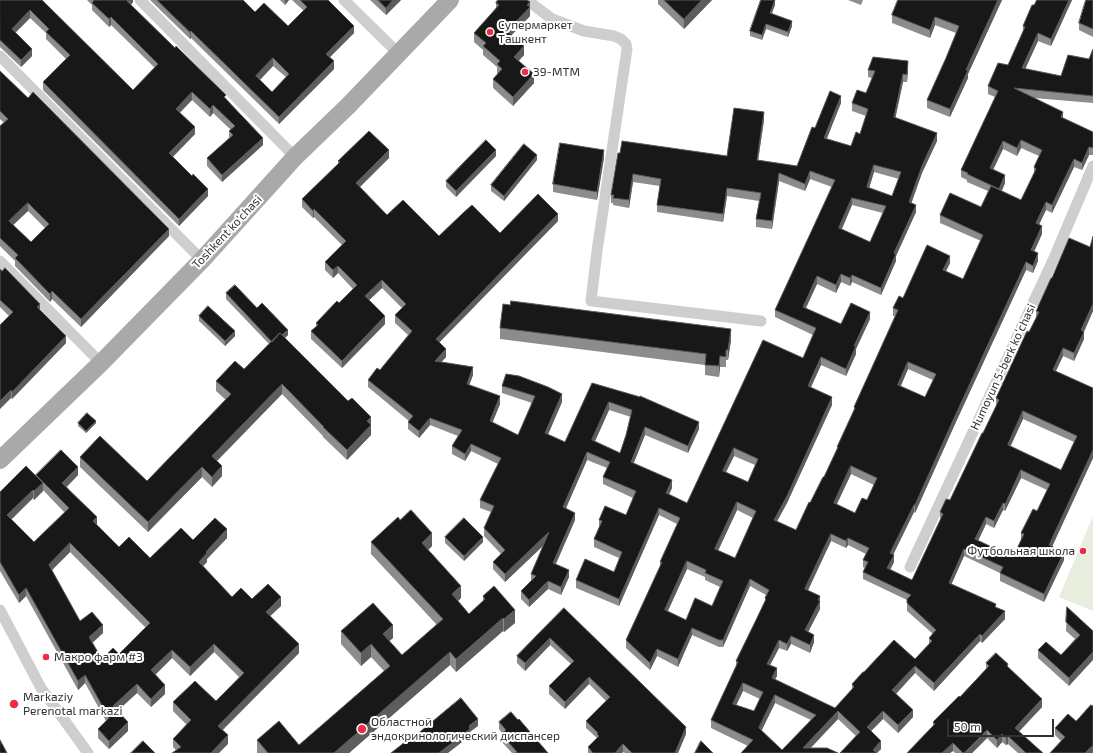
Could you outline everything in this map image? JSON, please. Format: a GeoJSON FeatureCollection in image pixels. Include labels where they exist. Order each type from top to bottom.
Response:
{"type":"FeatureCollection","features":[{"type":"Feature","properties":{"kind":"main road","name":"Toshkent ko'chasi"},"geometry":{"type":"LineString","coordinates":[[0,460],[101,363],[202,260],[296,157],[348,106],[450,0]]}},
{"type":"Feature","properties":{"kind":"street"},"geometry":{"type":"LineString","coordinates":[[140,0],[296,157]]}},
{"type":"Feature","properties":{"kind":"street"},"geometry":{"type":"LineString","coordinates":[[344,0],[399,54]]}},
{"type":"Feature","properties":{"kind":"street"},"geometry":{"type":"LineString","coordinates":[[527,0],[552,19],[584,31],[614,36],[621,39],[626,44],[627,49],[590,301],[761,322]]}},
{"type":"Feature","properties":{"kind":"street"},"geometry":{"type":"LineString","coordinates":[[0,56],[202,260]]}},
{"type":"Feature","properties":{"kind":"street","name":"Humoyun 5-berk koʻchasi"},"geometry":{"type":"LineString","coordinates":[[910,567],[1054,258],[1093,166]]}},
{"type":"Feature","properties":{"kind":"street"},"geometry":{"type":"LineString","coordinates":[[0,261],[101,363]]}},
{"type":"Feature","properties":{"kind":"street"},"geometry":{"type":"LineString","coordinates":[[0,610],[41,688],[88,753]]}},
{"type":"Feature","properties":{"kind":"green space","name":"Футбольная школа"},"geometry":{"type":"Polygon","coordinates":[[[1093,516],[1093,611],[1059,597],[1093,516]]]}},
{"type":"Feature","properties":{"kind":"building"},"geometry":{"type":"Polygon","coordinates":[[[0,0],[42,0],[133,90],[158,64],[111,17],[109,19],[92,3],[94,0],[128,0],[127,1],[175,48],[176,46],[226,95],[224,97],[263,138],[222,175],[207,158],[233,135],[229,131],[235,126],[213,105],[210,109],[192,92],[176,109],[195,127],[169,153],[192,176],[193,174],[208,189],[179,219],[43,82],[70,55],[46,32],[49,29],[30,10],[12,29],[32,49],[21,60],[0,40],[0,0]]]}},
{"type":"Feature","properties":{"kind":"building"},"geometry":{"type":"Polygon","coordinates":[[[157,0],[243,0],[255,12],[264,3],[288,26],[307,7],[300,0],[328,0],[354,26],[326,54],[334,61],[279,117],[191,31],[190,32],[157,0]],[[273,58],[256,76],[272,92],[289,74],[273,58]]]}},
{"type":"Feature","properties":{"kind":"building"},"geometry":{"type":"Polygon","coordinates":[[[378,0],[393,0],[386,8],[378,0]]]}},
{"type":"Feature","properties":{"kind":"building"},"geometry":{"type":"Polygon","coordinates":[[[498,0],[527,0],[530,2],[527,5],[530,7],[507,31],[524,46],[514,57],[534,74],[513,97],[493,79],[502,69],[497,64],[500,61],[483,46],[486,43],[474,33],[499,5],[496,3],[498,0]]]}},
{"type":"Feature","properties":{"kind":"building"},"geometry":{"type":"Polygon","coordinates":[[[664,0],[702,0],[684,19],[664,0]]]}},
{"type":"Feature","properties":{"kind":"building"},"geometry":{"type":"Polygon","coordinates":[[[761,0],[775,0],[770,13],[792,21],[788,32],[766,24],[762,35],[750,31],[761,0]]]}},
{"type":"Feature","properties":{"kind":"building"},"geometry":{"type":"Polygon","coordinates":[[[898,0],[998,0],[950,109],[927,100],[959,26],[935,17],[930,30],[892,15],[898,0]]]}},
{"type":"Feature","properties":{"kind":"building"},"geometry":{"type":"Polygon","coordinates":[[[1037,0],[1069,0],[1051,39],[1038,33],[1022,68],[1061,76],[1068,55],[1089,59],[1093,49],[1093,96],[1014,88],[1063,112],[1061,117],[1093,132],[1093,148],[1089,147],[1082,163],[1074,159],[1052,205],[1046,202],[1036,223],[1042,226],[1031,250],[1038,253],[1033,266],[1026,262],[915,505],[890,553],[894,555],[887,568],[912,580],[943,514],[940,512],[946,499],[950,500],[999,400],[996,398],[1027,331],[1029,332],[1039,312],[1036,311],[1069,238],[1090,247],[1093,236],[1093,304],[1081,330],[1084,332],[1074,353],[1063,348],[1053,370],[1093,388],[1093,450],[1049,545],[1064,552],[1044,594],[1000,573],[1003,567],[964,549],[949,583],[996,604],[995,607],[1005,611],[982,636],[980,634],[934,683],[915,666],[892,690],[913,710],[898,725],[883,711],[867,727],[881,741],[873,750],[877,753],[840,753],[860,732],[838,711],[803,748],[827,748],[838,753],[741,753],[753,740],[711,720],[738,662],[736,661],[769,590],[750,579],[723,640],[719,640],[692,628],[678,659],[657,649],[650,663],[626,640],[662,562],[660,562],[680,518],[659,508],[619,599],[576,580],[585,559],[614,572],[622,552],[594,539],[602,521],[599,520],[605,506],[626,515],[636,491],[603,477],[610,462],[587,452],[563,507],[575,513],[553,563],[569,570],[561,587],[548,581],[529,600],[521,591],[536,576],[531,574],[549,532],[505,574],[493,562],[505,550],[484,528],[494,506],[480,500],[501,458],[471,444],[465,454],[452,446],[462,430],[430,418],[419,431],[408,422],[413,416],[368,380],[377,368],[380,370],[412,331],[395,315],[406,304],[382,280],[365,296],[385,316],[342,361],[311,331],[318,325],[316,323],[337,301],[339,303],[357,285],[338,266],[333,270],[325,262],[346,241],[302,199],[369,131],[389,150],[356,183],[387,215],[403,200],[439,236],[472,205],[500,233],[538,194],[558,214],[436,339],[446,349],[435,361],[473,367],[467,384],[500,396],[490,421],[518,435],[535,396],[502,386],[506,374],[519,376],[562,394],[545,433],[565,442],[592,383],[640,396],[699,422],[688,446],[645,427],[631,462],[672,480],[666,493],[687,503],[763,340],[803,358],[816,328],[775,310],[835,180],[810,171],[805,184],[779,173],[772,221],[756,219],[761,193],[727,188],[723,214],[657,205],[661,179],[633,174],[629,200],[613,198],[614,195],[611,195],[618,153],[620,153],[622,141],[727,156],[734,108],[764,112],[757,160],[797,166],[812,127],[815,128],[830,91],[841,96],[824,138],[851,146],[856,132],[860,134],[868,109],[852,103],[857,90],[866,93],[875,71],[868,70],[873,57],[908,61],[907,75],[903,74],[894,117],[937,133],[922,166],[909,202],[916,205],[894,253],[896,254],[881,288],[852,275],[850,278],[841,274],[836,285],[817,276],[803,307],[841,324],[851,303],[870,312],[854,346],[856,346],[846,369],[821,357],[808,386],[832,397],[787,496],[774,520],[796,530],[838,447],[855,408],[854,407],[898,310],[893,308],[899,296],[903,298],[927,245],[950,256],[943,270],[963,279],[983,235],[940,215],[950,193],[981,207],[991,186],[1021,200],[1036,169],[1034,167],[1042,150],[1021,140],[1017,148],[1003,141],[990,168],[1005,175],[999,189],[961,170],[998,91],[988,86],[998,63],[1008,65],[1025,27],[1023,26],[1032,5],[1034,5],[1037,0]],[[874,165],[867,187],[892,196],[901,172],[874,165]],[[852,198],[839,228],[870,242],[886,206],[852,198]],[[908,362],[898,385],[925,397],[936,374],[908,362]],[[609,402],[592,440],[620,453],[632,410],[609,402]],[[1023,411],[1008,445],[1061,470],[1077,436],[1023,411]],[[734,448],[723,471],[748,482],[758,459],[734,448]],[[851,466],[834,503],[855,513],[862,498],[867,500],[877,478],[851,466]],[[1021,470],[1005,504],[1003,503],[994,521],[986,517],[975,539],[1013,557],[1024,534],[1021,533],[1033,509],[1037,511],[1050,484],[1021,470]],[[737,502],[715,549],[735,558],[756,511],[737,502]],[[831,534],[805,589],[820,596],[818,600],[820,601],[805,630],[814,635],[810,645],[791,636],[787,644],[779,640],[767,664],[777,668],[772,678],[835,708],[854,687],[852,684],[894,640],[915,659],[932,641],[929,638],[936,630],[907,603],[907,599],[911,595],[863,572],[868,562],[863,560],[869,548],[848,538],[846,541],[831,534]],[[687,561],[665,610],[686,620],[695,598],[712,606],[723,581],[705,573],[706,570],[687,561]],[[743,683],[733,704],[754,711],[763,692],[743,683]],[[775,695],[759,728],[782,750],[816,715],[775,695]]]}},
{"type":"Feature","properties":{"kind":"building"},"geometry":{"type":"Polygon","coordinates":[[[1086,0],[1093,0],[1093,29],[1079,23],[1086,0]]]}},
{"type":"Feature","properties":{"kind":"building"},"geometry":{"type":"Polygon","coordinates":[[[0,71],[28,98],[33,92],[169,229],[81,319],[52,291],[50,294],[15,258],[18,255],[0,238],[0,126],[8,119],[0,111],[0,71]],[[28,203],[9,221],[31,242],[49,224],[28,203]]]}},
{"type":"Feature","properties":{"kind":"building"},"geometry":{"type":"Polygon","coordinates":[[[486,140],[496,150],[456,191],[446,181],[486,140]]]}},
{"type":"Feature","properties":{"kind":"building"},"geometry":{"type":"Polygon","coordinates":[[[560,143],[604,150],[597,192],[553,184],[560,143]]]}},
{"type":"Feature","properties":{"kind":"building"},"geometry":{"type":"Polygon","coordinates":[[[524,144],[537,155],[504,196],[491,185],[524,144]]]}},
{"type":"Feature","properties":{"kind":"building"},"geometry":{"type":"Polygon","coordinates":[[[5,268],[40,304],[37,307],[66,336],[12,392],[11,390],[0,401],[0,325],[13,312],[0,300],[0,269],[2,271],[5,268]]]}},
{"type":"Feature","properties":{"kind":"building"},"geometry":{"type":"Polygon","coordinates":[[[235,285],[257,308],[262,303],[288,330],[282,335],[280,333],[272,342],[226,293],[235,285]]]}},
{"type":"Feature","properties":{"kind":"building"},"geometry":{"type":"Polygon","coordinates":[[[511,301],[731,329],[728,350],[726,350],[726,357],[720,356],[719,366],[705,365],[706,354],[500,328],[503,304],[510,305],[511,301]]]}},
{"type":"Feature","properties":{"kind":"building"},"geometry":{"type":"Polygon","coordinates":[[[208,306],[235,331],[225,341],[199,316],[208,306]]]}},
{"type":"Feature","properties":{"kind":"building"},"geometry":{"type":"Polygon","coordinates":[[[280,333],[348,401],[352,398],[371,417],[367,421],[371,425],[347,450],[282,384],[212,456],[222,466],[212,477],[202,467],[148,522],[80,457],[100,436],[147,481],[231,394],[216,381],[235,361],[244,369],[280,333]]]}},
{"type":"Feature","properties":{"kind":"building"},"geometry":{"type":"Polygon","coordinates":[[[87,413],[96,421],[86,431],[78,423],[87,413]]]}},
{"type":"Feature","properties":{"kind":"building"},"geometry":{"type":"Polygon","coordinates":[[[61,450],[78,467],[62,483],[97,517],[93,521],[119,547],[129,537],[150,558],[181,528],[193,540],[215,518],[227,529],[199,562],[232,597],[241,588],[252,599],[268,584],[281,597],[266,612],[299,644],[218,726],[228,735],[211,753],[172,753],[181,747],[173,739],[191,720],[173,702],[195,681],[216,701],[244,673],[214,644],[190,667],[172,650],[151,670],[165,685],[151,699],[137,684],[113,706],[128,722],[109,741],[98,729],[109,718],[85,675],[78,681],[26,588],[19,595],[0,562],[0,492],[26,466],[43,483],[34,491],[33,490],[7,515],[34,542],[69,508],[36,475],[61,450]],[[70,543],[49,565],[80,621],[92,612],[103,625],[89,637],[102,659],[113,648],[119,654],[150,623],[70,543]]]}},
{"type":"Feature","properties":{"kind":"building"},"geometry":{"type":"Polygon","coordinates":[[[411,510],[432,533],[422,543],[461,586],[452,594],[469,614],[485,599],[483,596],[494,586],[515,610],[504,619],[503,618],[456,659],[450,652],[334,753],[268,753],[257,740],[279,721],[299,745],[390,666],[371,644],[361,653],[341,631],[373,603],[393,625],[383,634],[402,655],[443,619],[371,542],[398,517],[400,520],[411,510]]]}},
{"type":"Feature","properties":{"kind":"building"},"geometry":{"type":"Polygon","coordinates":[[[464,518],[483,537],[464,556],[445,537],[464,518]]]}},
{"type":"Feature","properties":{"kind":"building"},"geometry":{"type":"Polygon","coordinates":[[[1067,607],[1093,631],[1093,652],[1069,678],[1038,650],[1046,642],[1061,655],[1080,635],[1066,622],[1067,607]]]}},
{"type":"Feature","properties":{"kind":"building"},"geometry":{"type":"Polygon","coordinates":[[[564,608],[686,727],[675,753],[632,753],[623,744],[615,753],[593,753],[588,747],[599,736],[597,734],[598,733],[586,721],[610,697],[589,677],[565,702],[549,686],[574,661],[550,638],[525,663],[517,656],[564,608]]]}},
{"type":"Feature","properties":{"kind":"building"},"geometry":{"type":"Polygon","coordinates":[[[996,653],[1008,664],[1007,666],[1042,699],[1015,728],[1043,753],[1026,753],[1008,736],[1006,738],[1002,734],[997,740],[987,730],[964,753],[953,743],[942,753],[907,753],[935,724],[933,722],[959,696],[960,697],[989,666],[986,663],[996,653]]]}},
{"type":"Feature","properties":{"kind":"building"},"geometry":{"type":"Polygon","coordinates":[[[461,698],[478,719],[469,726],[470,729],[439,753],[391,753],[410,738],[411,739],[461,698]]]}},
{"type":"Feature","properties":{"kind":"building"},"geometry":{"type":"Polygon","coordinates":[[[1091,705],[1093,706],[1093,746],[1085,753],[1050,753],[1065,737],[1055,728],[1068,714],[1076,721],[1091,705]]]}},
{"type":"Feature","properties":{"kind":"building"},"geometry":{"type":"Polygon","coordinates":[[[511,712],[518,720],[519,719],[548,753],[515,753],[517,752],[501,734],[506,730],[499,722],[511,712]]]}},
{"type":"Feature","properties":{"kind":"building"},"geometry":{"type":"Polygon","coordinates":[[[0,740],[7,753],[0,753],[0,740]]]}},
{"type":"Feature","properties":{"kind":"building"},"geometry":{"type":"Polygon","coordinates":[[[143,741],[155,753],[131,753],[143,741]]]}},
{"type":"Feature","properties":{"kind":"building"},"geometry":{"type":"Polygon","coordinates":[[[701,741],[713,753],[695,753],[701,741]]]}},
{"type":"Feature","properties":{"kind":"place","name":"Супермаркет Ташкент"},"geometry":{"type":"Point","coordinates":[490,32]}},
{"type":"Feature","properties":{"kind":"place","name":"39-MTM"},"geometry":{"type":"Point","coordinates":[525,72]}},
{"type":"Feature","properties":{"kind":"place","name":"Футбольная школа"},"geometry":{"type":"Point","coordinates":[1083,551]}},
{"type":"Feature","properties":{"kind":"place","name":"Макро фарм #3"},"geometry":{"type":"Point","coordinates":[46,657]}},
{"type":"Feature","properties":{"kind":"place","name":"Markaziy Perenotal markazi"},"geometry":{"type":"Point","coordinates":[14,704]}},
{"type":"Feature","properties":{"kind":"place","name":"Областной эндокринологический диспансер"},"geometry":{"type":"Point","coordinates":[362,729]}}]}
